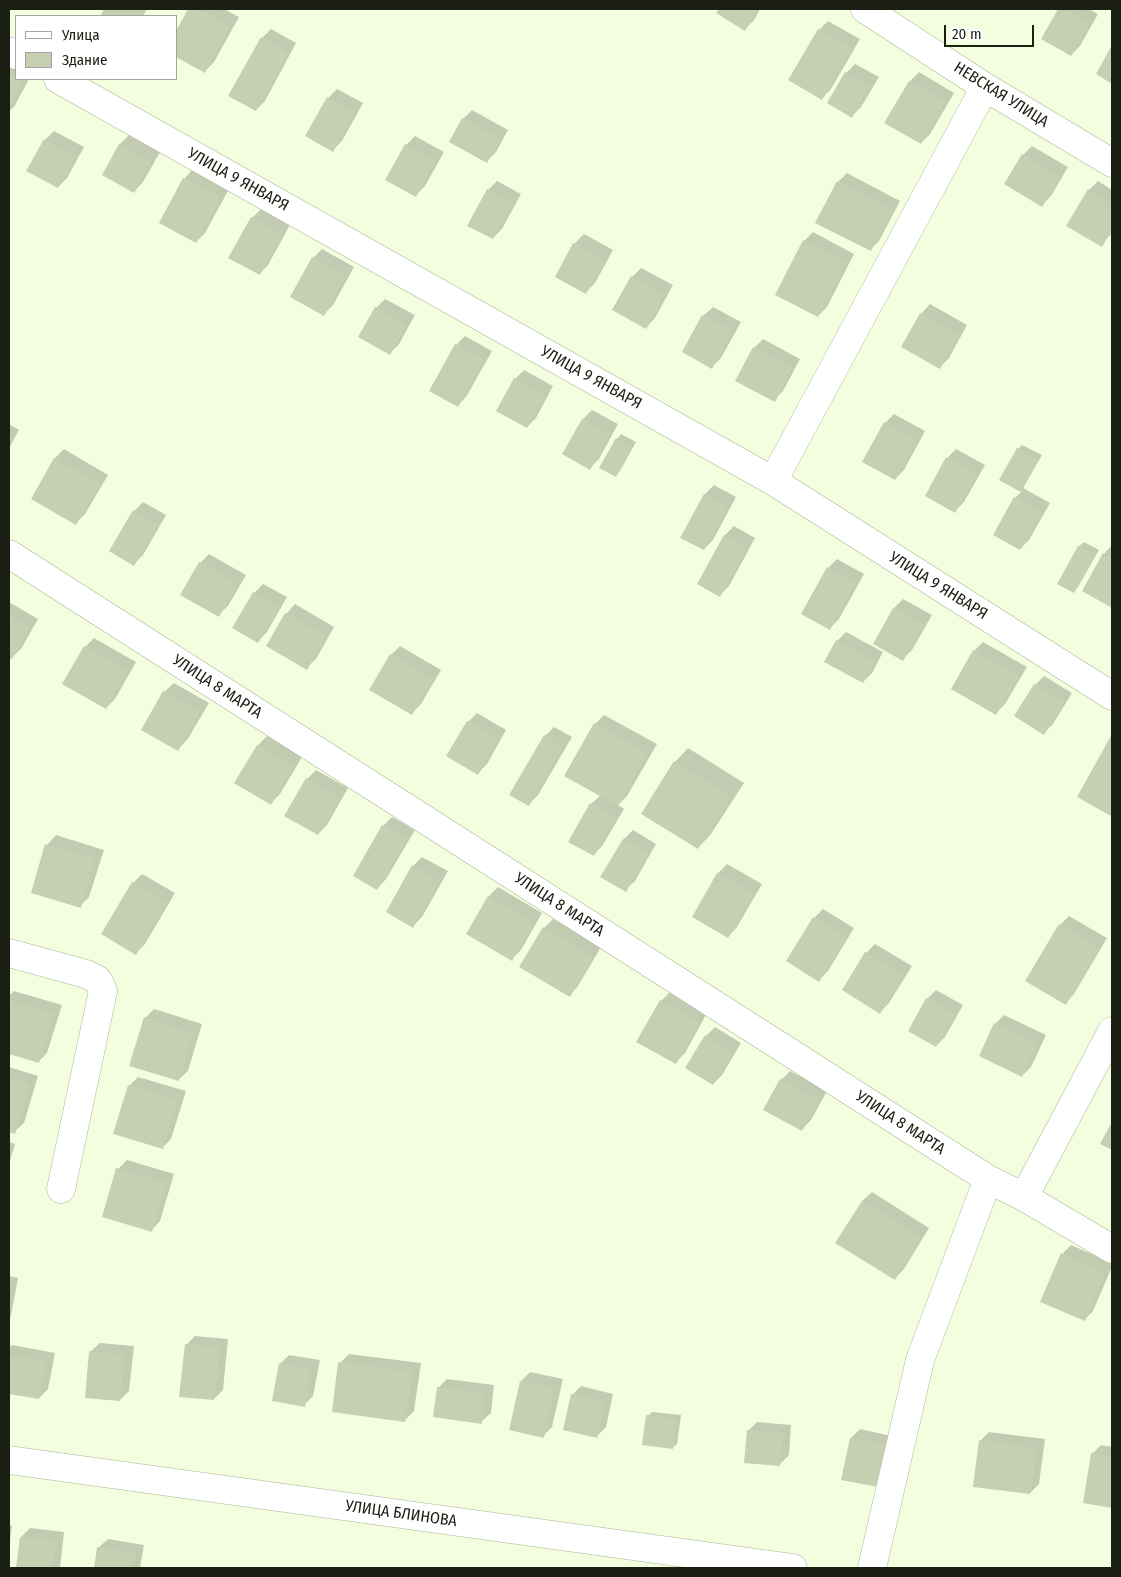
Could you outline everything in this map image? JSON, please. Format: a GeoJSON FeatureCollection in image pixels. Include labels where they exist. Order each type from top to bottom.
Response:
{"type":"FeatureCollection","features":[{"type":"Feature","properties":{"kind":"street","name":"НЕВСКАЯ УЛИЦА"},"geometry":{"type":"LineString","coordinates":[[878,12],[985,87],[1112,163]]}},
{"type":"Feature","properties":{"kind":"street","name":"УЛИЦА 9 ЯНВАРЯ"},"geometry":{"type":"LineString","coordinates":[[60,80],[773,481],[1112,696]]}},
{"type":"Feature","properties":{"kind":"street"},"geometry":{"type":"LineString","coordinates":[[773,481],[985,87]]}},
{"type":"Feature","properties":{"kind":"street","name":"УЛИЦА 8 МАРТА"},"geometry":{"type":"LineString","coordinates":[[9,554],[988,1179],[1024,1196],[1112,1249]]}},
{"type":"Feature","properties":{"kind":"street"},"geometry":{"type":"LineString","coordinates":[[9,954],[86,974],[98,980],[103,991],[61,1189]]}},
{"type":"Feature","properties":{"kind":"street"},"geometry":{"type":"LineString","coordinates":[[1024,1196],[1112,1031]]}},
{"type":"Feature","properties":{"kind":"street"},"geometry":{"type":"LineString","coordinates":[[872,1568],[920,1360],[988,1179]]}},
{"type":"Feature","properties":{"kind":"street","name":"УЛИЦА БЛИНОВА"},"geometry":{"type":"LineString","coordinates":[[9,1460],[794,1568]]}},
{"type":"Feature","properties":{"kind":"building"},"geometry":{"type":"Polygon","coordinates":[[[104,9],[144,9],[141,15],[101,15],[104,9]]]}},
{"type":"Feature","properties":{"kind":"building"},"geometry":{"type":"Polygon","coordinates":[[[188,9],[198,9],[230,26],[205,73],[178,58],[178,27],[188,9]]]}},
{"type":"Feature","properties":{"kind":"building"},"geometry":{"type":"Polygon","coordinates":[[[719,9],[758,9],[745,31],[716,13],[719,9]]]}},
{"type":"Feature","properties":{"kind":"building"},"geometry":{"type":"Polygon","coordinates":[[[1058,9],[1065,9],[1090,24],[1071,56],[1041,39],[1058,9]]]}},
{"type":"Feature","properties":{"kind":"building"},"geometry":{"type":"Polygon","coordinates":[[[818,29],[852,48],[822,100],[788,80],[818,29]]]}},
{"type":"Feature","properties":{"kind":"building"},"geometry":{"type":"Polygon","coordinates":[[[261,37],[288,53],[256,111],[228,96],[261,37]]]}},
{"type":"Feature","properties":{"kind":"building"},"geometry":{"type":"Polygon","coordinates":[[[1112,45],[1112,84],[1096,74],[1112,45]]]}},
{"type":"Feature","properties":{"kind":"building"},"geometry":{"type":"Polygon","coordinates":[[[845,72],[870,87],[852,118],[827,103],[845,72]]]}},
{"type":"Feature","properties":{"kind":"building"},"geometry":{"type":"Polygon","coordinates":[[[9,73],[15,76],[15,80],[24,81],[9,110],[9,73]]]}},
{"type":"Feature","properties":{"kind":"building"},"geometry":{"type":"Polygon","coordinates":[[[909,81],[946,102],[921,144],[884,123],[909,81]]]}},
{"type":"Feature","properties":{"kind":"building"},"geometry":{"type":"Polygon","coordinates":[[[327,97],[355,112],[333,152],[305,136],[327,97]]]}},
{"type":"Feature","properties":{"kind":"building"},"geometry":{"type":"Polygon","coordinates":[[[462,118],[500,139],[487,163],[449,142],[462,118]]]}},
{"type":"Feature","properties":{"kind":"building"},"geometry":{"type":"Polygon","coordinates":[[[44,139],[75,157],[58,188],[26,171],[44,139]]]}},
{"type":"Feature","properties":{"kind":"building"},"geometry":{"type":"Polygon","coordinates":[[[119,144],[151,162],[134,193],[102,175],[119,144]]]}},
{"type":"Feature","properties":{"kind":"building"},"geometry":{"type":"Polygon","coordinates":[[[405,144],[436,161],[416,197],[385,180],[405,144]]]}},
{"type":"Feature","properties":{"kind":"building"},"geometry":{"type":"Polygon","coordinates":[[[1022,154],[1060,177],[1042,207],[1004,184],[1022,154]]]}},
{"type":"Feature","properties":{"kind":"building"},"geometry":{"type":"Polygon","coordinates":[[[183,178],[221,198],[196,243],[159,223],[183,178]]]}},
{"type":"Feature","properties":{"kind":"building"},"geometry":{"type":"Polygon","coordinates":[[[837,181],[892,210],[871,251],[815,223],[837,181]]]}},
{"type":"Feature","properties":{"kind":"building"},"geometry":{"type":"Polygon","coordinates":[[[487,189],[513,203],[493,239],[467,226],[487,189]]]}},
{"type":"Feature","properties":{"kind":"building"},"geometry":{"type":"Polygon","coordinates":[[[1088,189],[1112,204],[1112,229],[1102,247],[1066,226],[1088,189]]]}},
{"type":"Feature","properties":{"kind":"building"},"geometry":{"type":"Polygon","coordinates":[[[251,217],[282,234],[260,275],[228,258],[251,217]]]}},
{"type":"Feature","properties":{"kind":"building"},"geometry":{"type":"Polygon","coordinates":[[[803,240],[846,263],[818,317],[775,295],[803,240]]]}},
{"type":"Feature","properties":{"kind":"building"},"geometry":{"type":"Polygon","coordinates":[[[573,243],[605,260],[586,294],[555,277],[573,243]]]}},
{"type":"Feature","properties":{"kind":"building"},"geometry":{"type":"Polygon","coordinates":[[[312,257],[346,276],[324,316],[290,297],[312,257]]]}},
{"type":"Feature","properties":{"kind":"building"},"geometry":{"type":"Polygon","coordinates":[[[631,276],[665,295],[646,329],[612,310],[631,276]]]}},
{"type":"Feature","properties":{"kind":"building"},"geometry":{"type":"Polygon","coordinates":[[[375,307],[407,325],[390,355],[358,337],[375,307]]]}},
{"type":"Feature","properties":{"kind":"building"},"geometry":{"type":"Polygon","coordinates":[[[920,313],[959,334],[940,369],[901,347],[920,313]]]}},
{"type":"Feature","properties":{"kind":"building"},"geometry":{"type":"Polygon","coordinates":[[[702,315],[733,331],[712,369],[682,352],[702,315]]]}},
{"type":"Feature","properties":{"kind":"building"},"geometry":{"type":"Polygon","coordinates":[[[455,344],[484,360],[458,407],[429,391],[455,344]]]}},
{"type":"Feature","properties":{"kind":"building"},"geometry":{"type":"Polygon","coordinates":[[[753,347],[792,368],[775,402],[735,381],[753,347]]]}},
{"type":"Feature","properties":{"kind":"building"},"geometry":{"type":"Polygon","coordinates":[[[514,378],[545,395],[527,428],[496,411],[514,378]]]}},
{"type":"Feature","properties":{"kind":"building"},"geometry":{"type":"Polygon","coordinates":[[[582,419],[610,434],[590,470],[562,454],[582,419]]]}},
{"type":"Feature","properties":{"kind":"building"},"geometry":{"type":"Polygon","coordinates":[[[884,422],[917,441],[895,480],[862,462],[884,422]]]}},
{"type":"Feature","properties":{"kind":"building"},"geometry":{"type":"Polygon","coordinates":[[[616,438],[632,447],[616,477],[599,468],[616,438]]]}},
{"type":"Feature","properties":{"kind":"building"},"geometry":{"type":"Polygon","coordinates":[[[1017,448],[1038,460],[1021,492],[999,480],[1017,448]]]}},
{"type":"Feature","properties":{"kind":"building"},"geometry":{"type":"Polygon","coordinates":[[[946,457],[977,474],[955,513],[925,496],[946,457]]]}},
{"type":"Feature","properties":{"kind":"building"},"geometry":{"type":"Polygon","coordinates":[[[54,458],[100,484],[76,525],[31,499],[54,458]]]}},
{"type":"Feature","properties":{"kind":"building"},"geometry":{"type":"Polygon","coordinates":[[[704,494],[728,507],[704,550],[680,538],[704,494]]]}},
{"type":"Feature","properties":{"kind":"building"},"geometry":{"type":"Polygon","coordinates":[[[1014,497],[1041,512],[1020,550],[993,535],[1014,497]]]}},
{"type":"Feature","properties":{"kind":"building"},"geometry":{"type":"Polygon","coordinates":[[[133,510],[158,525],[134,566],[109,551],[133,510]]]}},
{"type":"Feature","properties":{"kind":"building"},"geometry":{"type":"Polygon","coordinates":[[[724,535],[747,548],[720,597],[697,584],[724,535]]]}},
{"type":"Feature","properties":{"kind":"building"},"geometry":{"type":"Polygon","coordinates":[[[1078,546],[1095,555],[1074,593],[1057,584],[1078,546]]]}},
{"type":"Feature","properties":{"kind":"building"},"geometry":{"type":"Polygon","coordinates":[[[1103,553],[1112,558],[1112,608],[1082,591],[1103,553]]]}},
{"type":"Feature","properties":{"kind":"building"},"geometry":{"type":"Polygon","coordinates":[[[199,562],[238,584],[219,617],[180,595],[199,562]]]}},
{"type":"Feature","properties":{"kind":"building"},"geometry":{"type":"Polygon","coordinates":[[[827,567],[855,583],[830,630],[801,614],[827,567]]]}},
{"type":"Feature","properties":{"kind":"building"},"geometry":{"type":"Polygon","coordinates":[[[253,592],[279,607],[258,643],[232,628],[253,592]]]}},
{"type":"Feature","properties":{"kind":"building"},"geometry":{"type":"Polygon","coordinates":[[[893,608],[924,624],[903,661],[873,644],[893,608]]]}},
{"type":"Feature","properties":{"kind":"building"},"geometry":{"type":"Polygon","coordinates":[[[285,613],[326,636],[307,670],[266,646],[285,613]]]}},
{"type":"Feature","properties":{"kind":"building"},"geometry":{"type":"Polygon","coordinates":[[[9,616],[30,628],[12,659],[9,658],[9,616]]]}},
{"type":"Feature","properties":{"kind":"building"},"geometry":{"type":"Polygon","coordinates":[[[836,640],[875,662],[863,683],[824,662],[836,640]]]}},
{"type":"Feature","properties":{"kind":"building"},"geometry":{"type":"Polygon","coordinates":[[[84,646],[128,671],[106,709],[62,684],[84,646]]]}},
{"type":"Feature","properties":{"kind":"building"},"geometry":{"type":"Polygon","coordinates":[[[973,650],[1019,676],[996,715],[951,689],[973,650]]]}},
{"type":"Feature","properties":{"kind":"building"},"geometry":{"type":"Polygon","coordinates":[[[390,654],[433,679],[412,715],[369,690],[390,654]]]}},
{"type":"Feature","properties":{"kind":"building"},"geometry":{"type":"Polygon","coordinates":[[[1034,684],[1064,702],[1044,735],[1014,716],[1034,684]]]}},
{"type":"Feature","properties":{"kind":"building"},"geometry":{"type":"Polygon","coordinates":[[[163,691],[200,712],[178,751],[141,730],[163,691]]]}},
{"type":"Feature","properties":{"kind":"building"},"geometry":{"type":"Polygon","coordinates":[[[467,721],[498,739],[478,775],[446,756],[467,721]]]}},
{"type":"Feature","properties":{"kind":"building"},"geometry":{"type":"Polygon","coordinates":[[[594,723],[648,754],[618,806],[564,776],[594,723]]]}},
{"type":"Feature","properties":{"kind":"building"},"geometry":{"type":"Polygon","coordinates":[[[1112,734],[1112,814],[1111,816],[1077,797],[1112,734]]]}},
{"type":"Feature","properties":{"kind":"building"},"geometry":{"type":"Polygon","coordinates":[[[544,735],[563,747],[529,806],[509,795],[544,735]]]}},
{"type":"Feature","properties":{"kind":"building"},"geometry":{"type":"Polygon","coordinates":[[[257,745],[294,766],[271,805],[234,783],[257,745]]]}},
{"type":"Feature","properties":{"kind":"building"},"geometry":{"type":"Polygon","coordinates":[[[674,761],[731,797],[698,849],[641,814],[674,761]]]}},
{"type":"Feature","properties":{"kind":"building"},"geometry":{"type":"Polygon","coordinates":[[[306,778],[340,798],[318,835],[284,816],[306,778]]]}},
{"type":"Feature","properties":{"kind":"building"},"geometry":{"type":"Polygon","coordinates":[[[590,803],[616,818],[594,856],[568,842],[590,803]]]}},
{"type":"Feature","properties":{"kind":"building"},"geometry":{"type":"Polygon","coordinates":[[[382,825],[407,839],[377,890],[353,876],[382,825]]]}},
{"type":"Feature","properties":{"kind":"building"},"geometry":{"type":"Polygon","coordinates":[[[623,839],[648,853],[626,892],[600,877],[623,839]]]}},
{"type":"Feature","properties":{"kind":"building"},"geometry":{"type":"Polygon","coordinates":[[[45,844],[95,859],[81,908],[31,893],[45,844]]]}},
{"type":"Feature","properties":{"kind":"building"},"geometry":{"type":"Polygon","coordinates":[[[412,865],[439,881],[413,928],[386,912],[412,865]]]}},
{"type":"Feature","properties":{"kind":"building"},"geometry":{"type":"Polygon","coordinates":[[[717,873],[754,894],[728,938],[692,917],[717,873]]]}},
{"type":"Feature","properties":{"kind":"building"},"geometry":{"type":"Polygon","coordinates":[[[132,882],[167,903],[136,955],[101,934],[132,882]]]}},
{"type":"Feature","properties":{"kind":"building"},"geometry":{"type":"Polygon","coordinates":[[[488,896],[534,923],[512,961],[466,934],[488,896]]]}},
{"type":"Feature","properties":{"kind":"building"},"geometry":{"type":"Polygon","coordinates":[[[813,917],[846,938],[819,982],[786,961],[813,917]]]}},
{"type":"Feature","properties":{"kind":"building"},"geometry":{"type":"Polygon","coordinates":[[[1059,924],[1099,948],[1066,1005],[1025,981],[1059,924]]]}},
{"type":"Feature","properties":{"kind":"building"},"geometry":{"type":"Polygon","coordinates":[[[543,927],[593,957],[570,997],[519,967],[543,927]]]}},
{"type":"Feature","properties":{"kind":"building"},"geometry":{"type":"Polygon","coordinates":[[[865,952],[904,976],[880,1014],[842,990],[865,952]]]}},
{"type":"Feature","properties":{"kind":"building"},"geometry":{"type":"Polygon","coordinates":[[[926,998],[955,1015],[936,1047],[908,1031],[926,998]]]}},
{"type":"Feature","properties":{"kind":"building"},"geometry":{"type":"Polygon","coordinates":[[[660,1000],[699,1022],[676,1064],[636,1042],[660,1000]]]}},
{"type":"Feature","properties":{"kind":"building"},"geometry":{"type":"Polygon","coordinates":[[[9,1001],[53,1014],[39,1063],[9,1054],[9,1001]]]}},
{"type":"Feature","properties":{"kind":"building"},"geometry":{"type":"Polygon","coordinates":[[[144,1017],[193,1033],[179,1081],[129,1066],[144,1017]]]}},
{"type":"Feature","properties":{"kind":"building"},"geometry":{"type":"Polygon","coordinates":[[[994,1023],[1038,1044],[1022,1077],[979,1056],[994,1023]]]}},
{"type":"Feature","properties":{"kind":"building"},"geometry":{"type":"Polygon","coordinates":[[[705,1035],[733,1053],[713,1085],[685,1068],[705,1035]]]}},
{"type":"Feature","properties":{"kind":"building"},"geometry":{"type":"Polygon","coordinates":[[[9,1078],[30,1085],[15,1134],[9,1132],[9,1078]]]}},
{"type":"Feature","properties":{"kind":"building"},"geometry":{"type":"Polygon","coordinates":[[[780,1079],[819,1101],[802,1131],[763,1110],[780,1079]]]}},
{"type":"Feature","properties":{"kind":"building"},"geometry":{"type":"Polygon","coordinates":[[[128,1085],[177,1100],[163,1149],[113,1134],[128,1085]]]}},
{"type":"Feature","properties":{"kind":"building"},"geometry":{"type":"Polygon","coordinates":[[[1112,1122],[1112,1150],[1100,1144],[1112,1122]]]}},
{"type":"Feature","properties":{"kind":"building"},"geometry":{"type":"Polygon","coordinates":[[[116,1168],[166,1183],[152,1232],[102,1217],[116,1168]]]}},
{"type":"Feature","properties":{"kind":"building"},"geometry":{"type":"Polygon","coordinates":[[[862,1201],[921,1237],[895,1280],[835,1243],[862,1201]]]}},
{"type":"Feature","properties":{"kind":"building"},"geometry":{"type":"Polygon","coordinates":[[[1061,1253],[1105,1273],[1085,1321],[1040,1302],[1061,1253]]]}},
{"type":"Feature","properties":{"kind":"building"},"geometry":{"type":"Polygon","coordinates":[[[185,1344],[220,1348],[214,1400],[179,1397],[185,1344]]]}},
{"type":"Feature","properties":{"kind":"building"},"geometry":{"type":"Polygon","coordinates":[[[89,1351],[125,1355],[120,1401],[85,1398],[89,1351]]]}},
{"type":"Feature","properties":{"kind":"building"},"geometry":{"type":"Polygon","coordinates":[[[9,1355],[47,1362],[39,1399],[9,1394],[9,1355]]]}},
{"type":"Feature","properties":{"kind":"building"},"geometry":{"type":"Polygon","coordinates":[[[338,1362],[412,1372],[405,1422],[332,1412],[338,1362]]]}},
{"type":"Feature","properties":{"kind":"building"},"geometry":{"type":"Polygon","coordinates":[[[279,1363],[311,1369],[305,1407],[272,1401],[279,1363]]]}},
{"type":"Feature","properties":{"kind":"building"},"geometry":{"type":"Polygon","coordinates":[[[520,1381],[554,1388],[544,1438],[509,1430],[520,1381]]]}},
{"type":"Feature","properties":{"kind":"building"},"geometry":{"type":"Polygon","coordinates":[[[437,1387],[485,1394],[482,1424],[433,1417],[437,1387]]]}},
{"type":"Feature","properties":{"kind":"building"},"geometry":{"type":"Polygon","coordinates":[[[571,1394],[605,1403],[597,1438],[563,1430],[571,1394]]]}},
{"type":"Feature","properties":{"kind":"building"},"geometry":{"type":"Polygon","coordinates":[[[646,1415],[677,1419],[673,1449],[642,1445],[646,1415]]]}},
{"type":"Feature","properties":{"kind":"building"},"geometry":{"type":"Polygon","coordinates":[[[747,1430],[783,1433],[780,1466],[744,1463],[747,1430]]]}},
{"type":"Feature","properties":{"kind":"building"},"geometry":{"type":"Polygon","coordinates":[[[850,1438],[891,1446],[883,1488],[841,1480],[850,1438]]]}},
{"type":"Feature","properties":{"kind":"building"},"geometry":{"type":"Polygon","coordinates":[[[979,1440],[1036,1448],[1030,1494],[973,1487],[979,1440]]]}},
{"type":"Feature","properties":{"kind":"building"},"geometry":{"type":"Polygon","coordinates":[[[1091,1453],[1112,1457],[1112,1508],[1083,1503],[1091,1453]]]}},
{"type":"Feature","properties":{"kind":"building"},"geometry":{"type":"Polygon","coordinates":[[[20,1537],[56,1541],[52,1568],[16,1568],[20,1537]]]}},
{"type":"Feature","properties":{"kind":"building"},"geometry":{"type":"Polygon","coordinates":[[[97,1547],[136,1554],[133,1568],[94,1568],[97,1547]]]}}]}
